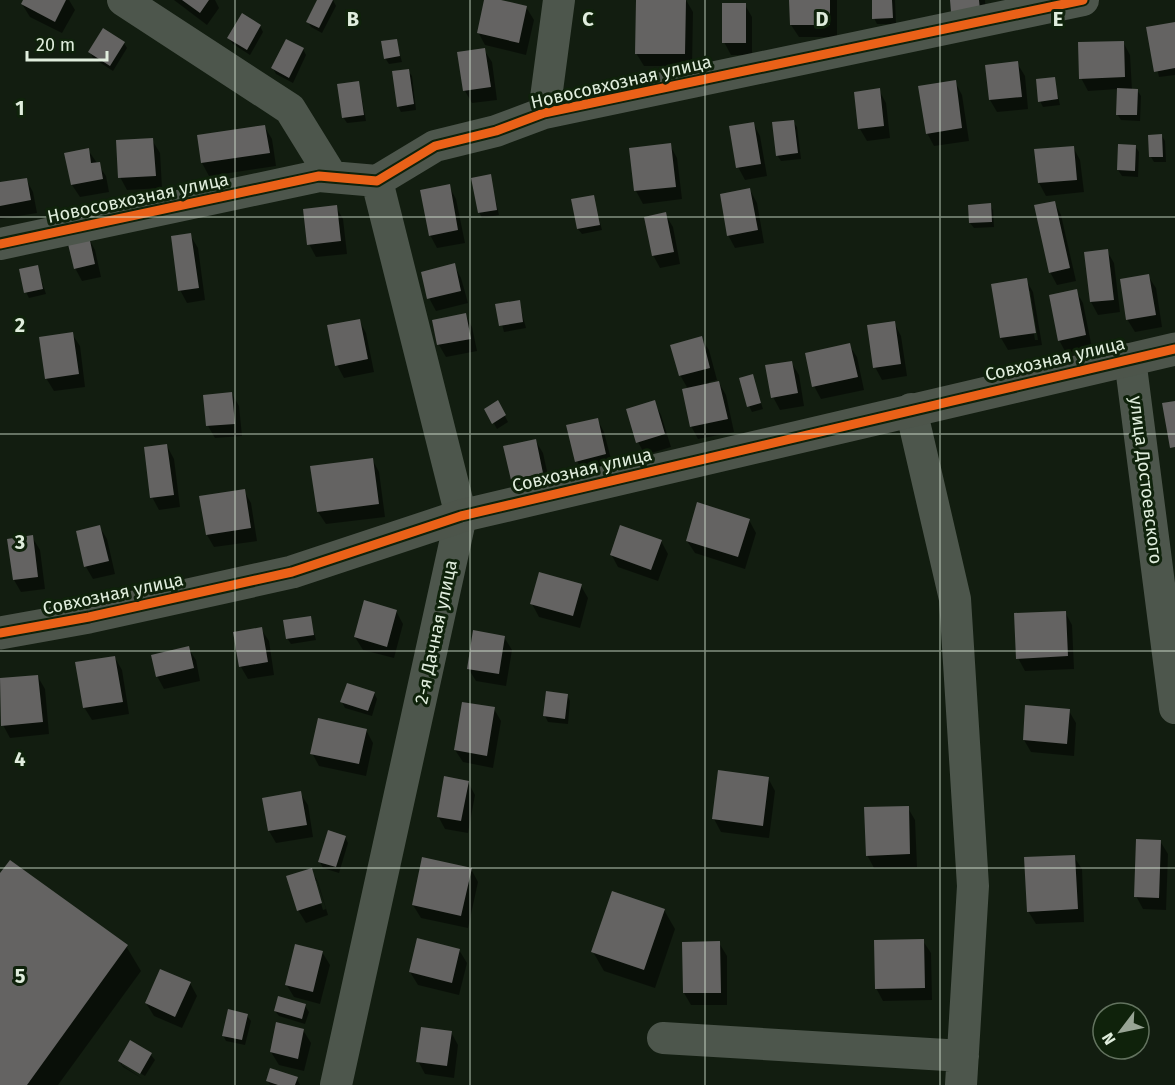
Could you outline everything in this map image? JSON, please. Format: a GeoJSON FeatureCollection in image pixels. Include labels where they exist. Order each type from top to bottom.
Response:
{"type":"FeatureCollection","features":[{"type":"Feature","properties":{"kind":"street"},"geometry":{"type":"LineString","coordinates":[[123,0],[290,109],[332,177]]}},
{"type":"Feature","properties":{"kind":"street"},"geometry":{"type":"LineString","coordinates":[[544,113],[559,0]]}},
{"type":"Feature","properties":{"kind":"street","name":"Новосовхозная улица"},"geometry":{"type":"LineString","coordinates":[[0,244],[319,176],[377,181],[435,146],[496,132],[544,113],[1083,0]]}},
{"type":"Feature","properties":{"kind":"street","name":"2-я Дачная улица"},"geometry":{"type":"LineString","coordinates":[[336,1085],[461,516],[377,181]]}},
{"type":"Feature","properties":{"kind":"street","name":"Совхозная улица"},"geometry":{"type":"LineString","coordinates":[[0,633],[89,617],[292,572],[461,516],[1175,349]]}},
{"type":"Feature","properties":{"kind":"street","name":"улица Достоевского"},"geometry":{"type":"LineString","coordinates":[[1130,359],[1175,708]]}},
{"type":"Feature","properties":{"kind":"street"},"geometry":{"type":"LineString","coordinates":[[663,1038],[962,1070],[973,886],[955,599],[911,409]]}},
{"type":"Feature","properties":{"kind":"building"},"geometry":{"type":"Polygon","coordinates":[[[23,0],[66,0],[55,22],[21,4],[23,0]]]}},
{"type":"Feature","properties":{"kind":"building"},"geometry":{"type":"Polygon","coordinates":[[[182,0],[209,0],[200,13],[182,0]]]}},
{"type":"Feature","properties":{"kind":"building"},"geometry":{"type":"Polygon","coordinates":[[[317,0],[333,0],[319,28],[306,22],[317,0]]]}},
{"type":"Feature","properties":{"kind":"building"},"geometry":{"type":"Polygon","coordinates":[[[484,0],[501,0],[527,6],[519,43],[477,33],[484,0]]]}},
{"type":"Feature","properties":{"kind":"building"},"geometry":{"type":"Polygon","coordinates":[[[636,0],[686,0],[685,54],[635,54],[636,0]]]}},
{"type":"Feature","properties":{"kind":"building"},"geometry":{"type":"Polygon","coordinates":[[[789,0],[830,0],[830,25],[790,25],[789,0]]]}},
{"type":"Feature","properties":{"kind":"building"},"geometry":{"type":"Polygon","coordinates":[[[872,0],[892,0],[893,18],[872,19],[872,0]]]}},
{"type":"Feature","properties":{"kind":"building"},"geometry":{"type":"Polygon","coordinates":[[[950,0],[979,0],[980,10],[951,12],[950,0]]]}},
{"type":"Feature","properties":{"kind":"building"},"geometry":{"type":"Polygon","coordinates":[[[722,3],[746,3],[746,43],[722,43],[722,3]]]}},
{"type":"Feature","properties":{"kind":"building"},"geometry":{"type":"Polygon","coordinates":[[[242,13],[261,25],[247,50],[227,38],[242,13]]]}},
{"type":"Feature","properties":{"kind":"building"},"geometry":{"type":"Polygon","coordinates":[[[1175,22],[1175,68],[1154,72],[1146,27],[1175,22]]]}},
{"type":"Feature","properties":{"kind":"building"},"geometry":{"type":"Polygon","coordinates":[[[103,28],[125,42],[110,66],[88,52],[103,28]]]}},
{"type":"Feature","properties":{"kind":"building"},"geometry":{"type":"Polygon","coordinates":[[[286,39],[304,48],[289,78],[271,68],[286,39]]]}},
{"type":"Feature","properties":{"kind":"building"},"geometry":{"type":"Polygon","coordinates":[[[397,39],[400,56],[384,59],[381,41],[397,39]]]}},
{"type":"Feature","properties":{"kind":"building"},"geometry":{"type":"Polygon","coordinates":[[[1124,41],[1125,77],[1079,79],[1078,42],[1124,41]]]}},
{"type":"Feature","properties":{"kind":"building"},"geometry":{"type":"Polygon","coordinates":[[[485,48],[491,87],[463,91],[457,52],[485,48]]]}},
{"type":"Feature","properties":{"kind":"building"},"geometry":{"type":"Polygon","coordinates":[[[1018,61],[1022,97],[989,100],[985,65],[1018,61]]]}},
{"type":"Feature","properties":{"kind":"building"},"geometry":{"type":"Polygon","coordinates":[[[409,69],[414,104],[397,107],[392,71],[409,69]]]}},
{"type":"Feature","properties":{"kind":"building"},"geometry":{"type":"Polygon","coordinates":[[[1055,77],[1058,99],[1038,102],[1036,79],[1055,77]]]}},
{"type":"Feature","properties":{"kind":"building"},"geometry":{"type":"Polygon","coordinates":[[[956,80],[962,128],[926,134],[918,86],[956,80]]]}},
{"type":"Feature","properties":{"kind":"building"},"geometry":{"type":"Polygon","coordinates":[[[359,81],[364,115],[342,118],[337,84],[359,81]]]}},
{"type":"Feature","properties":{"kind":"building"},"geometry":{"type":"Polygon","coordinates":[[[880,88],[884,126],[858,129],[854,92],[880,88]]]}},
{"type":"Feature","properties":{"kind":"building"},"geometry":{"type":"Polygon","coordinates":[[[1117,88],[1138,89],[1137,115],[1116,115],[1117,88]]]}},
{"type":"Feature","properties":{"kind":"building"},"geometry":{"type":"Polygon","coordinates":[[[794,120],[798,153],[776,156],[772,122],[794,120]]]}},
{"type":"Feature","properties":{"kind":"building"},"geometry":{"type":"Polygon","coordinates":[[[754,122],[761,164],[736,168],[729,126],[754,122]]]}},
{"type":"Feature","properties":{"kind":"building"},"geometry":{"type":"Polygon","coordinates":[[[265,125],[270,153],[201,163],[197,135],[265,125]]]}},
{"type":"Feature","properties":{"kind":"building"},"geometry":{"type":"Polygon","coordinates":[[[1162,134],[1163,157],[1149,157],[1148,135],[1162,134]]]}},
{"type":"Feature","properties":{"kind":"building"},"geometry":{"type":"Polygon","coordinates":[[[153,138],[156,176],[118,178],[116,140],[153,138]]]}},
{"type":"Feature","properties":{"kind":"building"},"geometry":{"type":"Polygon","coordinates":[[[671,143],[676,187],[634,191],[629,148],[671,143]]]}},
{"type":"Feature","properties":{"kind":"building"},"geometry":{"type":"Polygon","coordinates":[[[1118,144],[1136,145],[1135,171],[1117,170],[1118,144]]]}},
{"type":"Feature","properties":{"kind":"building"},"geometry":{"type":"Polygon","coordinates":[[[1074,146],[1077,180],[1038,183],[1034,149],[1074,146]]]}},
{"type":"Feature","properties":{"kind":"building"},"geometry":{"type":"Polygon","coordinates":[[[89,148],[91,163],[100,162],[103,179],[71,185],[64,153],[89,148]]]}},
{"type":"Feature","properties":{"kind":"building"},"geometry":{"type":"Polygon","coordinates":[[[491,174],[497,210],[478,213],[471,178],[491,174]]]}},
{"type":"Feature","properties":{"kind":"building"},"geometry":{"type":"Polygon","coordinates":[[[27,178],[31,200],[0,206],[0,182],[27,178]]]}},
{"type":"Feature","properties":{"kind":"building"},"geometry":{"type":"Polygon","coordinates":[[[450,184],[458,230],[429,236],[420,190],[450,184]]]}},
{"type":"Feature","properties":{"kind":"building"},"geometry":{"type":"Polygon","coordinates":[[[750,188],[758,230],[727,236],[720,194],[750,188]]]}},
{"type":"Feature","properties":{"kind":"building"},"geometry":{"type":"Polygon","coordinates":[[[594,195],[600,225],[577,229],[571,199],[594,195]]]}},
{"type":"Feature","properties":{"kind":"building"},"geometry":{"type":"Polygon","coordinates":[[[1055,201],[1070,268],[1049,273],[1034,205],[1055,201]]]}},
{"type":"Feature","properties":{"kind":"building"},"geometry":{"type":"Polygon","coordinates":[[[991,203],[992,222],[969,223],[968,205],[991,203]]]}},
{"type":"Feature","properties":{"kind":"building"},"geometry":{"type":"Polygon","coordinates":[[[337,205],[341,241],[307,245],[303,209],[337,205]]]}},
{"type":"Feature","properties":{"kind":"building"},"geometry":{"type":"Polygon","coordinates":[[[666,212],[674,252],[652,256],[644,217],[666,212]]]}},
{"type":"Feature","properties":{"kind":"building"},"geometry":{"type":"Polygon","coordinates":[[[191,233],[199,288],[178,291],[171,236],[191,233]]]}},
{"type":"Feature","properties":{"kind":"building"},"geometry":{"type":"Polygon","coordinates":[[[89,236],[95,264],[74,269],[67,240],[89,236]]]}},
{"type":"Feature","properties":{"kind":"building"},"geometry":{"type":"Polygon","coordinates":[[[1108,249],[1114,300],[1090,302],[1084,252],[1108,249]]]}},
{"type":"Feature","properties":{"kind":"building"},"geometry":{"type":"Polygon","coordinates":[[[455,263],[461,291],[427,299],[421,272],[455,263]]]}},
{"type":"Feature","properties":{"kind":"building"},"geometry":{"type":"Polygon","coordinates":[[[38,265],[43,289],[24,293],[19,269],[38,265]]]}},
{"type":"Feature","properties":{"kind":"building"},"geometry":{"type":"Polygon","coordinates":[[[1149,274],[1156,315],[1126,320],[1120,279],[1149,274]]]}},
{"type":"Feature","properties":{"kind":"building"},"geometry":{"type":"Polygon","coordinates":[[[1027,278],[1036,333],[1000,338],[991,284],[1027,278]]]}},
{"type":"Feature","properties":{"kind":"building"},"geometry":{"type":"Polygon","coordinates":[[[1077,289],[1086,335],[1058,341],[1049,295],[1077,289]]]}},
{"type":"Feature","properties":{"kind":"building"},"geometry":{"type":"Polygon","coordinates":[[[520,300],[523,322],[499,326],[495,304],[520,300]]]}},
{"type":"Feature","properties":{"kind":"building"},"geometry":{"type":"Polygon","coordinates":[[[466,313],[471,339],[437,345],[432,320],[466,313]]]}},
{"type":"Feature","properties":{"kind":"building"},"geometry":{"type":"Polygon","coordinates":[[[360,319],[368,359],[335,366],[327,325],[360,319]]]}},
{"type":"Feature","properties":{"kind":"building"},"geometry":{"type":"Polygon","coordinates":[[[895,321],[901,364],[873,368],[867,325],[895,321]]]}},
{"type":"Feature","properties":{"kind":"building"},"geometry":{"type":"Polygon","coordinates":[[[73,332],[79,374],[45,379],[39,337],[73,332]]]}},
{"type":"Feature","properties":{"kind":"building"},"geometry":{"type":"Polygon","coordinates":[[[702,336],[710,368],[679,376],[670,345],[702,336]]]}},
{"type":"Feature","properties":{"kind":"building"},"geometry":{"type":"Polygon","coordinates":[[[850,343],[858,377],[812,387],[805,353],[850,343]]]}},
{"type":"Feature","properties":{"kind":"building"},"geometry":{"type":"Polygon","coordinates":[[[792,361],[798,393],[771,398],[765,365],[792,361]]]}},
{"type":"Feature","properties":{"kind":"building"},"geometry":{"type":"Polygon","coordinates":[[[753,374],[761,403],[747,407],[739,378],[753,374]]]}},
{"type":"Feature","properties":{"kind":"building"},"geometry":{"type":"Polygon","coordinates":[[[719,381],[728,419],[690,427],[682,389],[719,381]]]}},
{"type":"Feature","properties":{"kind":"building"},"geometry":{"type":"Polygon","coordinates":[[[232,392],[235,424],[206,426],[203,395],[232,392]]]}},
{"type":"Feature","properties":{"kind":"building"},"geometry":{"type":"Polygon","coordinates":[[[498,400],[506,415],[492,424],[484,409],[498,400]]]}},
{"type":"Feature","properties":{"kind":"building"},"geometry":{"type":"Polygon","coordinates":[[[655,400],[665,434],[636,443],[626,409],[655,400]]]}},
{"type":"Feature","properties":{"kind":"building"},"geometry":{"type":"Polygon","coordinates":[[[1175,401],[1175,447],[1170,448],[1162,403],[1175,401]]]}},
{"type":"Feature","properties":{"kind":"building"},"geometry":{"type":"Polygon","coordinates":[[[598,418],[606,454],[575,462],[566,425],[598,418]]]}},
{"type":"Feature","properties":{"kind":"building"},"geometry":{"type":"Polygon","coordinates":[[[536,439],[543,473],[511,480],[503,446],[536,439]]]}},
{"type":"Feature","properties":{"kind":"building"},"geometry":{"type":"Polygon","coordinates":[[[167,444],[174,495],[150,498],[144,447],[167,444]]]}},
{"type":"Feature","properties":{"kind":"building"},"geometry":{"type":"Polygon","coordinates":[[[373,458],[379,504],[317,512],[310,466],[373,458]]]}},
{"type":"Feature","properties":{"kind":"building"},"geometry":{"type":"Polygon","coordinates":[[[245,489],[251,528],[206,535],[199,496],[245,489]]]}},
{"type":"Feature","properties":{"kind":"building"},"geometry":{"type":"Polygon","coordinates":[[[697,502],[750,519],[738,557],[686,541],[697,502]]]}},
{"type":"Feature","properties":{"kind":"building"},"geometry":{"type":"Polygon","coordinates":[[[100,525],[109,561],[84,567],[76,531],[100,525]]]}},
{"type":"Feature","properties":{"kind":"building"},"geometry":{"type":"Polygon","coordinates":[[[620,525],[662,540],[651,570],[610,555],[620,525]]]}},
{"type":"Feature","properties":{"kind":"building"},"geometry":{"type":"Polygon","coordinates":[[[33,535],[38,577],[13,580],[7,539],[33,535]]]}},
{"type":"Feature","properties":{"kind":"building"},"geometry":{"type":"Polygon","coordinates":[[[539,572],[582,584],[573,616],[530,604],[539,572]]]}},
{"type":"Feature","properties":{"kind":"building"},"geometry":{"type":"Polygon","coordinates":[[[364,600],[397,610],[387,647],[354,637],[364,600]]]}},
{"type":"Feature","properties":{"kind":"building"},"geometry":{"type":"Polygon","coordinates":[[[1066,611],[1068,656],[1016,659],[1014,613],[1066,611]]]}},
{"type":"Feature","properties":{"kind":"building"},"geometry":{"type":"Polygon","coordinates":[[[311,616],[314,635],[286,639],[283,620],[311,616]]]}},
{"type":"Feature","properties":{"kind":"building"},"geometry":{"type":"Polygon","coordinates":[[[262,627],[268,662],[239,667],[233,632],[262,627]]]}},
{"type":"Feature","properties":{"kind":"building"},"geometry":{"type":"Polygon","coordinates":[[[473,630],[505,636],[499,674],[467,669],[473,630]]]}},
{"type":"Feature","properties":{"kind":"building"},"geometry":{"type":"Polygon","coordinates":[[[189,646],[194,668],[156,677],[151,655],[189,646]]]}},
{"type":"Feature","properties":{"kind":"building"},"geometry":{"type":"Polygon","coordinates":[[[115,656],[123,702],[83,708],[75,662],[115,656]]]}},
{"type":"Feature","properties":{"kind":"building"},"geometry":{"type":"Polygon","coordinates":[[[38,675],[43,722],[1,726],[0,678],[38,675]]]}},
{"type":"Feature","properties":{"kind":"building"},"geometry":{"type":"Polygon","coordinates":[[[347,683],[375,692],[368,711],[340,702],[347,683]]]}},
{"type":"Feature","properties":{"kind":"building"},"geometry":{"type":"Polygon","coordinates":[[[546,691],[568,694],[565,719],[543,716],[546,691]]]}},
{"type":"Feature","properties":{"kind":"building"},"geometry":{"type":"Polygon","coordinates":[[[462,702],[495,707],[487,756],[454,750],[462,702]]]}},
{"type":"Feature","properties":{"kind":"building"},"geometry":{"type":"Polygon","coordinates":[[[1025,705],[1070,709],[1067,744],[1023,740],[1025,705]]]}},
{"type":"Feature","properties":{"kind":"building"},"geometry":{"type":"Polygon","coordinates":[[[318,718],[367,729],[359,764],[310,754],[318,718]]]}},
{"type":"Feature","properties":{"kind":"building"},"geometry":{"type":"Polygon","coordinates":[[[718,770],[769,777],[763,826],[712,819],[718,770]]]}},
{"type":"Feature","properties":{"kind":"building"},"geometry":{"type":"Polygon","coordinates":[[[444,776],[469,781],[461,821],[437,817],[444,776]]]}},
{"type":"Feature","properties":{"kind":"building"},"geometry":{"type":"Polygon","coordinates":[[[301,791],[307,825],[268,831],[262,798],[301,791]]]}},
{"type":"Feature","properties":{"kind":"building"},"geometry":{"type":"Polygon","coordinates":[[[909,806],[910,854],[866,856],[864,807],[909,806]]]}},
{"type":"Feature","properties":{"kind":"building"},"geometry":{"type":"Polygon","coordinates":[[[328,830],[346,836],[336,867],[318,862],[328,830]]]}},
{"type":"Feature","properties":{"kind":"building"},"geometry":{"type":"Polygon","coordinates":[[[1136,839],[1161,840],[1159,898],[1134,897],[1136,839]]]}},
{"type":"Feature","properties":{"kind":"building"},"geometry":{"type":"Polygon","coordinates":[[[1075,855],[1078,909],[1027,912],[1024,857],[1075,855]]]}},
{"type":"Feature","properties":{"kind":"building"},"geometry":{"type":"Polygon","coordinates":[[[422,857],[472,868],[461,916],[412,905],[422,857]]]}},
{"type":"Feature","properties":{"kind":"building"},"geometry":{"type":"Polygon","coordinates":[[[10,860],[128,945],[27,1085],[0,1085],[0,873],[10,860]]]}},
{"type":"Feature","properties":{"kind":"building"},"geometry":{"type":"Polygon","coordinates":[[[312,868],[322,903],[297,911],[286,876],[312,868]]]}},
{"type":"Feature","properties":{"kind":"building"},"geometry":{"type":"Polygon","coordinates":[[[612,891],[665,909],[644,970],[591,952],[612,891]]]}},
{"type":"Feature","properties":{"kind":"building"},"geometry":{"type":"Polygon","coordinates":[[[417,938],[460,949],[452,983],[409,972],[417,938]]]}},
{"type":"Feature","properties":{"kind":"building"},"geometry":{"type":"Polygon","coordinates":[[[924,939],[925,988],[875,989],[874,940],[924,939]]]}},
{"type":"Feature","properties":{"kind":"building"},"geometry":{"type":"Polygon","coordinates":[[[720,941],[721,993],[683,993],[682,942],[720,941]]]}},
{"type":"Feature","properties":{"kind":"building"},"geometry":{"type":"Polygon","coordinates":[[[295,944],[323,951],[313,992],[285,985],[295,944]]]}},
{"type":"Feature","properties":{"kind":"building"},"geometry":{"type":"Polygon","coordinates":[[[160,969],[191,982],[175,1017],[145,1003],[160,969]]]}},
{"type":"Feature","properties":{"kind":"building"},"geometry":{"type":"Polygon","coordinates":[[[278,996],[306,1004],[302,1019],[274,1011],[278,996]]]}},
{"type":"Feature","properties":{"kind":"building"},"geometry":{"type":"Polygon","coordinates":[[[228,1009],[248,1014],[242,1040],[222,1036],[228,1009]]]}},
{"type":"Feature","properties":{"kind":"building"},"geometry":{"type":"Polygon","coordinates":[[[276,1022],[304,1029],[298,1059],[270,1052],[276,1022]]]}},
{"type":"Feature","properties":{"kind":"building"},"geometry":{"type":"Polygon","coordinates":[[[421,1027],[452,1031],[447,1066],[416,1062],[421,1027]]]}},
{"type":"Feature","properties":{"kind":"building"},"geometry":{"type":"Polygon","coordinates":[[[130,1040],[152,1053],[140,1074],[118,1061],[130,1040]]]}},
{"type":"Feature","properties":{"kind":"building"},"geometry":{"type":"Polygon","coordinates":[[[270,1068],[298,1077],[295,1085],[278,1085],[266,1081],[270,1068]]]}},
{"type":"Feature","properties":{"kind":"cycle path"},"geometry":{"type":"LineString","coordinates":[[0,244],[319,176],[377,181],[435,146],[496,131],[544,113],[1083,0]]}},
{"type":"Feature","properties":{"kind":"cycle path"},"geometry":{"type":"LineString","coordinates":[[0,633],[89,617],[292,572],[461,516],[1175,349]]}}]}
